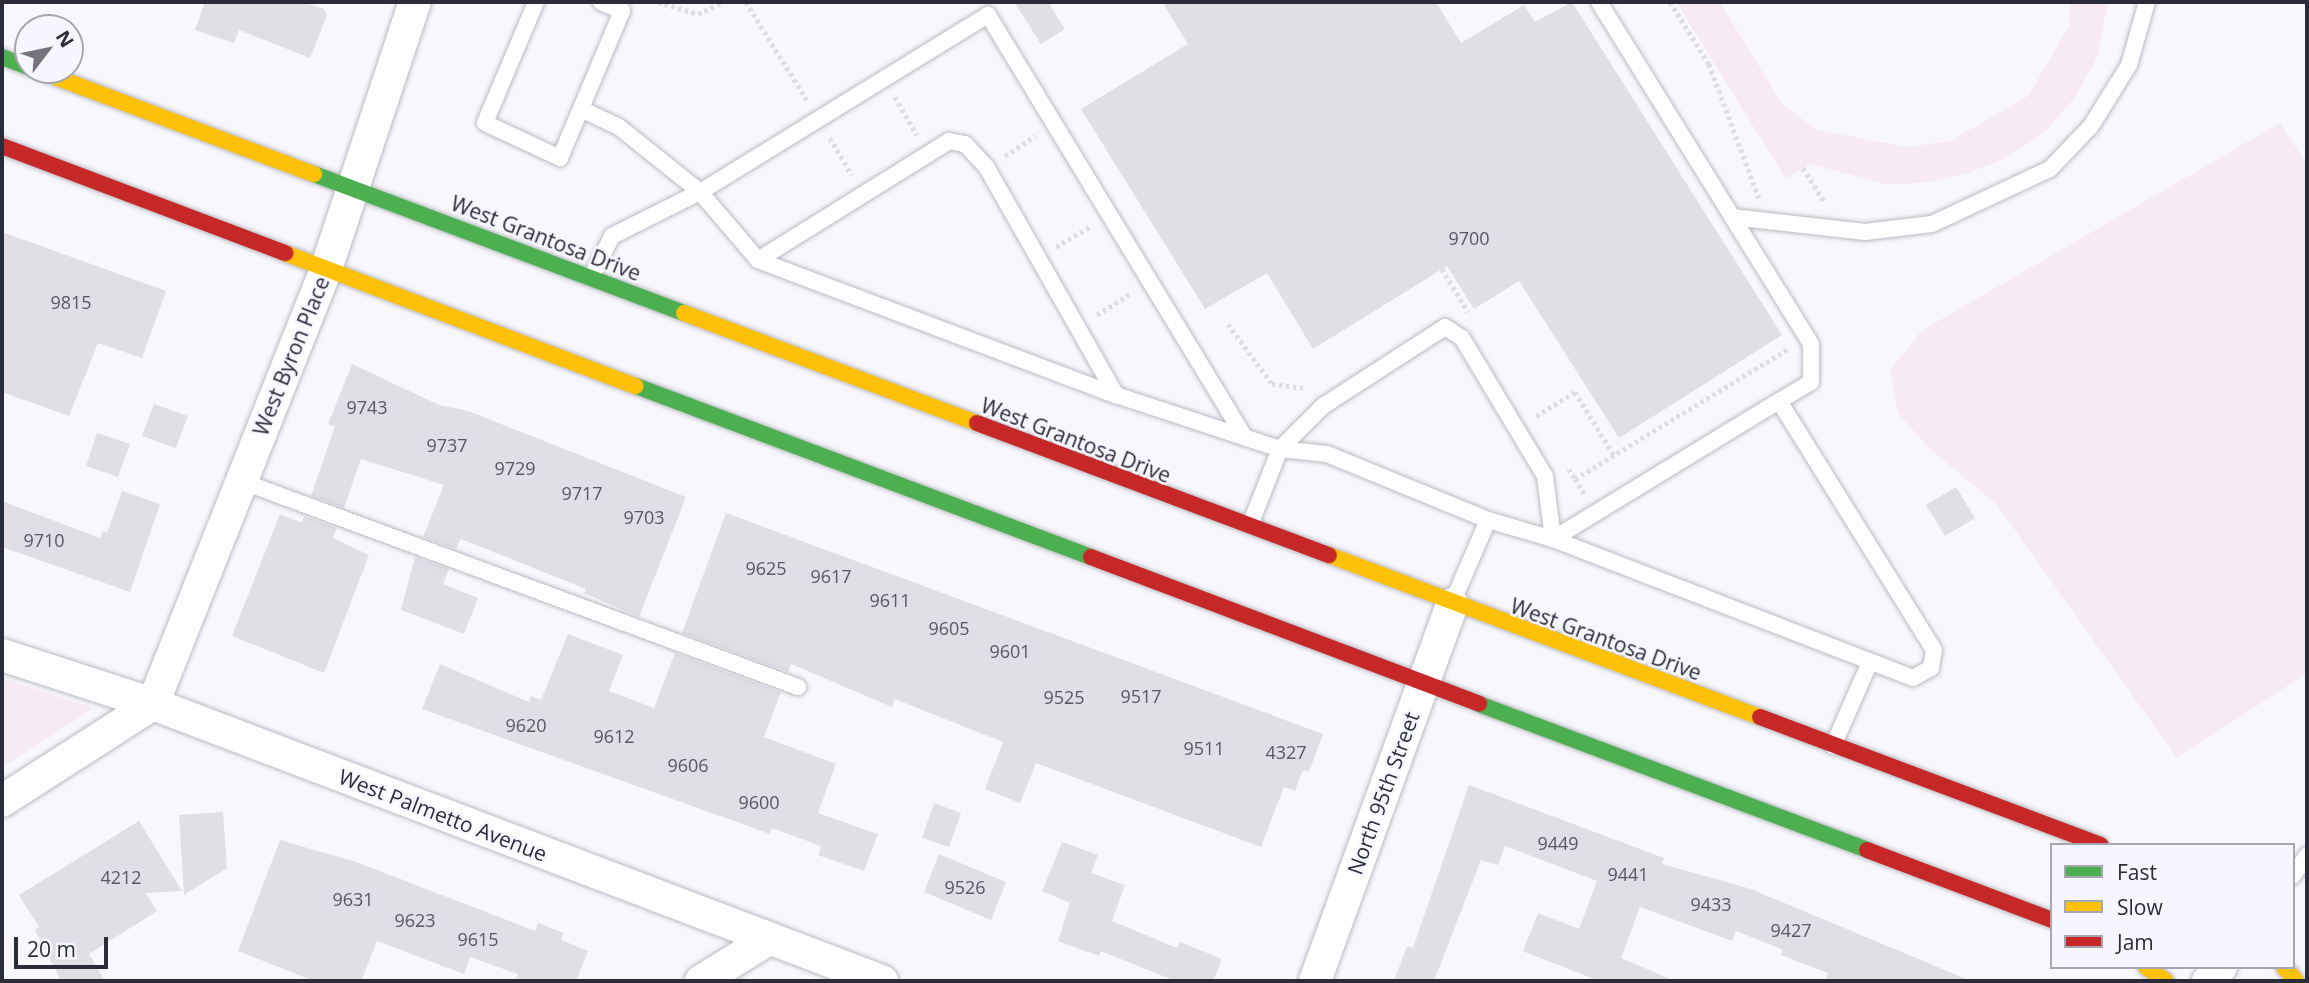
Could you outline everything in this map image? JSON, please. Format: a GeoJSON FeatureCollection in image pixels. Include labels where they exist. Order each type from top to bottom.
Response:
{"type":"FeatureCollection","features":[{"type":"Feature","properties":{"kind":"street","name":"West Byron Place"},"geometry":{"type":"LineString","coordinates":[[153,704],[327,269],[415,2]]}},
{"type":"Feature","properties":{"kind":"street","name":"West Grantosa Drive"},"geometry":{"type":"LineString","coordinates":[[75,84],[1249,528],[2096,843]]}},
{"type":"Feature","properties":{"kind":"street"},"geometry":{"type":"LineString","coordinates":[[2,146],[2050,919]]}},
{"type":"Feature","properties":{"kind":"street","name":"North 95th Street"},"geometry":{"type":"LineString","coordinates":[[1315,981],[1452,604]]}},
{"type":"Feature","properties":{"kind":"street","name":"West Palmetto Avenue"},"geometry":{"type":"LineString","coordinates":[[2,655],[153,704],[882,981]]}},
{"type":"Feature","properties":{"kind":"street"},"geometry":{"type":"LineString","coordinates":[[2,801],[153,704]]}},
{"type":"Feature","properties":{"kind":"street"},"geometry":{"type":"LineString","coordinates":[[701,981],[769,939]]}},
{"type":"Feature","properties":{"kind":"street"},"geometry":{"type":"LineString","coordinates":[[2149,969],[2166,981]]}},
{"type":"Feature","properties":{"kind":"lane"},"geometry":{"type":"LineString","coordinates":[[536,2],[485,123],[560,158],[622,11],[601,2]]}},
{"type":"Feature","properties":{"kind":"lane"},"geometry":{"type":"LineString","coordinates":[[1553,539],[1811,382],[1807,338],[1599,2]]}},
{"type":"Feature","properties":{"kind":"lane"},"geometry":{"type":"LineString","coordinates":[[1732,217],[1865,232],[1932,224],[2050,169],[2091,126],[2129,65],[2147,2]]}},
{"type":"Feature","properties":{"kind":"lane"},"geometry":{"type":"LineString","coordinates":[[592,278],[612,236],[700,192],[988,15],[1244,436]]}},
{"type":"Feature","properties":{"kind":"lane"},"geometry":{"type":"LineString","coordinates":[[581,109],[620,127],[700,192],[758,260],[1116,395],[1280,449],[1327,454],[1488,520],[1553,539],[1913,678],[1931,668],[1934,650],[1779,401]]}},
{"type":"Feature","properties":{"kind":"lane"},"geometry":{"type":"LineString","coordinates":[[758,260],[949,141],[965,144],[987,168],[1116,395]]}},
{"type":"Feature","properties":{"kind":"lane"},"geometry":{"type":"LineString","coordinates":[[1249,528],[1280,449],[1323,406],[1446,327],[1462,338],[1545,476],[1553,539]]}},
{"type":"Feature","properties":{"kind":"lane"},"geometry":{"type":"LineString","coordinates":[[241,481],[798,687]]}},
{"type":"Feature","properties":{"kind":"lane"},"geometry":{"type":"LineString","coordinates":[[1452,604],[1488,520]]}},
{"type":"Feature","properties":{"kind":"lane"},"geometry":{"type":"LineString","coordinates":[[1833,746],[1870,662]]}},
{"type":"Feature","properties":{"kind":"lane"},"geometry":{"type":"LineString","coordinates":[[2295,873],[2307,855]]}},
{"type":"Feature","properties":{"kind":"path"},"geometry":{"type":"LineString","coordinates":[[658,2],[698,14],[723,2]]}},
{"type":"Feature","properties":{"kind":"path"},"geometry":{"type":"LineString","coordinates":[[746,2],[863,194]]}},
{"type":"Feature","properties":{"kind":"path"},"geometry":{"type":"LineString","coordinates":[[1670,2],[1709,64],[1768,222]]}},
{"type":"Feature","properties":{"kind":"path"},"geometry":{"type":"LineString","coordinates":[[883,79],[928,154]]}},
{"type":"Feature","properties":{"kind":"path"},"geometry":{"type":"LineString","coordinates":[[987,168],[1054,124]]}},
{"type":"Feature","properties":{"kind":"path"},"geometry":{"type":"LineString","coordinates":[[1804,168],[1840,230]]}},
{"type":"Feature","properties":{"kind":"path"},"geometry":{"type":"LineString","coordinates":[[1038,258],[1109,215]]}},
{"type":"Feature","properties":{"kind":"path"},"geometry":{"type":"LineString","coordinates":[[1442,269],[1474,320]]}},
{"type":"Feature","properties":{"kind":"path"},"geometry":{"type":"LineString","coordinates":[[1078,327],[1150,282]]}},
{"type":"Feature","properties":{"kind":"path"},"geometry":{"type":"LineString","coordinates":[[1449,305],[1460,298]]}},
{"type":"Feature","properties":{"kind":"path"},"geometry":{"type":"LineString","coordinates":[[1228,324],[1272,384],[1293,389],[1314,387]]}},
{"type":"Feature","properties":{"kind":"path"},"geometry":{"type":"LineString","coordinates":[[1562,458],[1575,479],[1807,338]]}},
{"type":"Feature","properties":{"kind":"path"},"geometry":{"type":"LineString","coordinates":[[1536,416],[1575,392],[1614,455]]}},
{"type":"Feature","properties":{"kind":"path"},"geometry":{"type":"LineString","coordinates":[[1529,406],[1542,427]]}},
{"type":"Feature","properties":{"kind":"shaded area"},"geometry":{"type":"Polygon","coordinates":[[[1676,2],[1720,2],[1782,104],[1817,130],[1907,147],[1950,141],[2028,96],[2069,27],[2071,2],[2108,2],[2097,58],[2075,97],[2045,132],[2004,159],[1963,175],[1923,183],[1886,184],[1810,164],[1786,179],[1676,2]]]}},
{"type":"Feature","properties":{"kind":"shaded area"},"geometry":{"type":"Polygon","coordinates":[[[2280,123],[2307,165],[2307,673],[2177,758],[1997,505],[1929,448],[1898,413],[1890,371],[1921,331],[2280,123]]]}},
{"type":"Feature","properties":{"kind":"shaded area"},"geometry":{"type":"Polygon","coordinates":[[[2,678],[93,708],[2,768],[2,678]]]}},
{"type":"Feature","properties":{"kind":"building"},"geometry":{"type":"Polygon","coordinates":[[[205,2],[303,2],[324,9],[327,15],[310,58],[239,30],[234,43],[195,30],[205,2]]]}},
{"type":"Feature","properties":{"kind":"building"},"geometry":{"type":"Polygon","coordinates":[[[1014,2],[1048,2],[1065,29],[1041,44],[1014,2]]]}},
{"type":"Feature","properties":{"kind":"building"},"geometry":{"type":"Polygon","coordinates":[[[1162,2],[1436,2],[1461,43],[1524,5],[1535,22],[1572,2],[1782,335],[1619,438],[1519,281],[1474,309],[1447,266],[1313,349],[1267,273],[1205,309],[1081,109],[1188,44],[1162,2]]]}},
{"type":"Feature","properties":{"kind":"building"},"geometry":{"type":"Polygon","coordinates":[[[2,232],[166,291],[142,358],[98,343],[69,416],[2,392],[2,232]]]}},
{"type":"Feature","properties":{"kind":"building"},"geometry":{"type":"Polygon","coordinates":[[[352,364],[439,405],[468,411],[686,497],[639,617],[584,593],[586,589],[461,539],[456,549],[423,537],[444,485],[361,459],[344,508],[311,496],[335,426],[328,424],[352,364]]]}},
{"type":"Feature","properties":{"kind":"building"},"geometry":{"type":"Polygon","coordinates":[[[154,404],[188,416],[176,448],[142,436],[154,404]]]}},
{"type":"Feature","properties":{"kind":"building"},"geometry":{"type":"Polygon","coordinates":[[[97,433],[130,444],[118,477],[86,466],[97,433]]]}},
{"type":"Feature","properties":{"kind":"building"},"geometry":{"type":"Polygon","coordinates":[[[1956,487],[1975,518],[1945,536],[1926,505],[1956,487]]]}},
{"type":"Feature","properties":{"kind":"building"},"geometry":{"type":"Polygon","coordinates":[[[122,491],[160,504],[130,592],[2,547],[2,501],[100,538],[103,531],[107,533],[122,491]]]}},
{"type":"Feature","properties":{"kind":"building"},"geometry":{"type":"Polygon","coordinates":[[[726,513],[1323,734],[1309,772],[1303,770],[1295,791],[1284,787],[1261,847],[1036,763],[1020,803],[985,789],[1003,742],[895,699],[892,707],[791,664],[788,672],[682,633],[726,513]]]}},
{"type":"Feature","properties":{"kind":"building"},"geometry":{"type":"Polygon","coordinates":[[[280,514],[302,523],[304,516],[337,528],[333,538],[369,555],[324,673],[232,636],[280,514]]]}},
{"type":"Feature","properties":{"kind":"building"},"geometry":{"type":"Polygon","coordinates":[[[415,557],[449,569],[443,584],[478,598],[464,634],[401,610],[415,557]]]}},
{"type":"Feature","properties":{"kind":"building"},"geometry":{"type":"Polygon","coordinates":[[[568,634],[623,655],[609,691],[654,708],[675,653],[781,692],[764,737],[836,764],[818,813],[878,834],[864,871],[818,855],[821,846],[772,828],[770,834],[422,709],[440,664],[529,702],[531,696],[541,700],[568,634]]]}},
{"type":"Feature","properties":{"kind":"building"},"geometry":{"type":"Polygon","coordinates":[[[1469,785],[1664,858],[1662,864],[1751,889],[1971,981],[1825,981],[1828,973],[1781,955],[1783,950],[1736,931],[1732,941],[1640,907],[1621,958],[1675,981],[1599,981],[1523,951],[1538,913],[1579,929],[1597,881],[1505,846],[1498,865],[1481,860],[1434,981],[1394,981],[1407,946],[1413,948],[1469,785]]]}},
{"type":"Feature","properties":{"kind":"building"},"geometry":{"type":"Polygon","coordinates":[[[934,803],[961,813],[949,847],[922,838],[934,803]]]}},
{"type":"Feature","properties":{"kind":"building"},"geometry":{"type":"Polygon","coordinates":[[[223,812],[227,868],[184,895],[179,815],[223,812]]]}},
{"type":"Feature","properties":{"kind":"building"},"geometry":{"type":"Polygon","coordinates":[[[139,821],[182,891],[146,893],[157,911],[89,954],[105,981],[61,981],[35,930],[39,927],[19,895],[139,821]]]}},
{"type":"Feature","properties":{"kind":"building"},"geometry":{"type":"Polygon","coordinates":[[[280,840],[356,862],[535,931],[538,923],[564,933],[561,940],[588,951],[576,981],[515,981],[518,974],[470,957],[464,974],[377,941],[361,981],[314,981],[238,951],[280,840]]]}},
{"type":"Feature","properties":{"kind":"building"},"geometry":{"type":"Polygon","coordinates":[[[1062,842],[1098,855],[1091,873],[1125,885],[1112,921],[1177,948],[1180,942],[1222,959],[1213,981],[1175,981],[1101,951],[1099,956],[1058,941],[1070,903],[1042,891],[1062,842]]]}},
{"type":"Feature","properties":{"kind":"building"},"geometry":{"type":"Polygon","coordinates":[[[939,854],[1006,882],[991,920],[924,892],[939,854]]]}},
{"type":"Feature","properties":{"kind":"traffic: fast"},"geometry":{"type":"LineString","coordinates":[[2,57],[14,62]]}},
{"type":"Feature","properties":{"kind":"traffic: fast"},"geometry":{"type":"LineString","coordinates":[[314,174],[684,313]]}},
{"type":"Feature","properties":{"kind":"traffic: fast"},"geometry":{"type":"LineString","coordinates":[[636,386],[1091,557]]}},
{"type":"Feature","properties":{"kind":"traffic: fast"},"geometry":{"type":"LineString","coordinates":[[1479,704],[1867,850]]}},
{"type":"Feature","properties":{"kind":"traffic: slow"},"geometry":{"type":"LineString","coordinates":[[74,84],[314,174]]}},
{"type":"Feature","properties":{"kind":"traffic: slow"},"geometry":{"type":"LineString","coordinates":[[285,253],[636,386]]}},
{"type":"Feature","properties":{"kind":"traffic: slow"},"geometry":{"type":"LineString","coordinates":[[684,313],[977,423]]}},
{"type":"Feature","properties":{"kind":"traffic: slow"},"geometry":{"type":"LineString","coordinates":[[1329,555],[1760,717]]}},
{"type":"Feature","properties":{"kind":"traffic: slow"},"geometry":{"type":"LineString","coordinates":[[2149,969],[2166,981]]}},
{"type":"Feature","properties":{"kind":"traffic: slow"},"geometry":{"type":"LineString","coordinates":[[2286,969],[2296,981]]}},
{"type":"Feature","properties":{"kind":"traffic: jam"},"geometry":{"type":"LineString","coordinates":[[2,146],[285,253]]}},
{"type":"Feature","properties":{"kind":"traffic: jam"},"geometry":{"type":"LineString","coordinates":[[977,423],[1329,555]]}},
{"type":"Feature","properties":{"kind":"traffic: jam"},"geometry":{"type":"LineString","coordinates":[[1091,557],[1479,704]]}},
{"type":"Feature","properties":{"kind":"traffic: jam"},"geometry":{"type":"LineString","coordinates":[[1760,717],[2096,843]]}},
{"type":"Feature","properties":{"kind":"traffic: jam"},"geometry":{"type":"LineString","coordinates":[[1867,850],[2050,919]]}}]}
